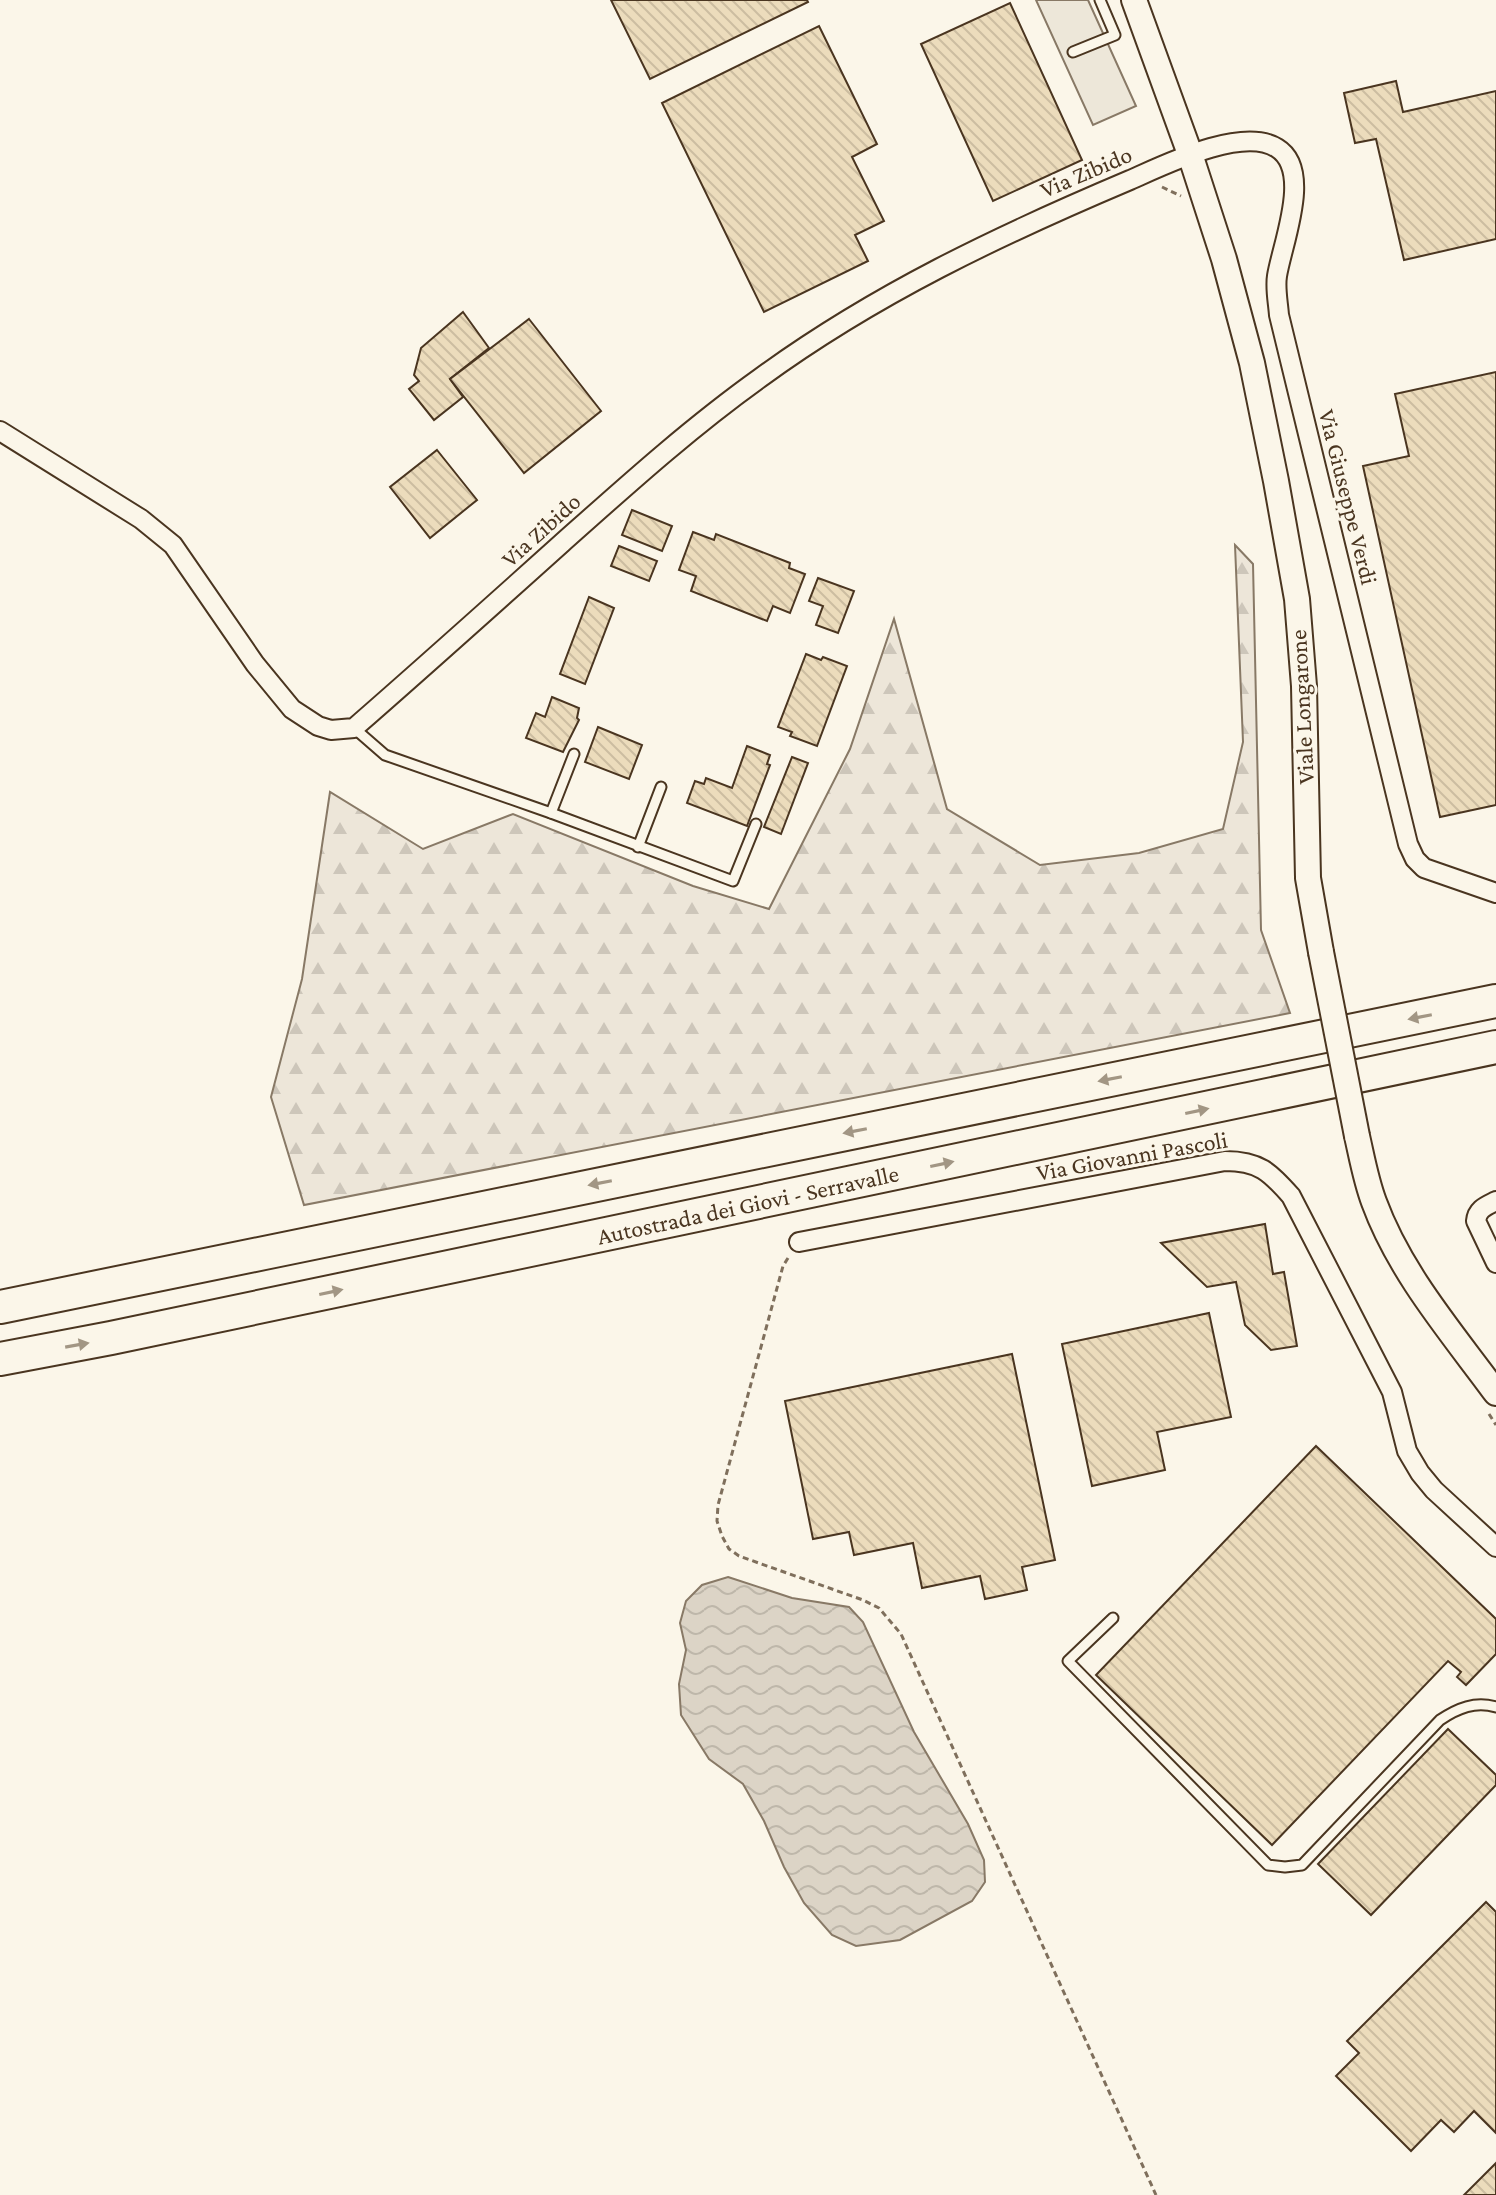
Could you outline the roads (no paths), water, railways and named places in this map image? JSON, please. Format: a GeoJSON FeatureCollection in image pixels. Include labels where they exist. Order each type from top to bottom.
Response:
{"type":"FeatureCollection","features":[{"type":"Feature","properties":{"kind":"highway","name":"Autostrada dei Giovi - Serravalle"},"geometry":{"type":"LineString","coordinates":[[0,1307],[1496,1001]]}},
{"type":"Feature","properties":{"kind":"highway","name":"Autostrada dei Giovi - Serravalle"},"geometry":{"type":"LineString","coordinates":[[0,1359],[1496,1047]]}},
{"type":"Feature","properties":{"kind":"main road","name":"Viale Longarone"},"geometry":{"type":"LineString","coordinates":[[1134,0],[1224,259],[1252,363],[1276,481],[1294,584],[1304,686],[1308,878],[1357,1136],[1374,1202],[1406,1267],[1438,1316],[1496,1393]]}},
{"type":"Feature","properties":{"kind":"street","name":"Via Giuseppe Verdi"},"geometry":{"type":"LineString","coordinates":[[1190,154],[1255,141],[1278,148],[1292,166],[1295,194],[1277,279],[1279,315],[1408,844],[1415,859],[1424,868],[1496,893]]}},
{"type":"Feature","properties":{"kind":"street","name":"Via Zibido"},"geometry":{"type":"LineString","coordinates":[[354,728],[671,447],[761,377],[826,334],[952,260],[1057,210],[1190,154]]}},
{"type":"Feature","properties":{"kind":"street"},"geometry":{"type":"LineString","coordinates":[[0,431],[141,519],[173,545],[255,664],[292,709],[318,726],[331,730],[354,728]]}},
{"type":"Feature","properties":{"kind":"street","name":"Via Giovanni Pascoli"},"geometry":{"type":"LineString","coordinates":[[799,1242],[1225,1161],[1252,1163],[1266,1170],[1291,1196],[1392,1392],[1407,1451],[1420,1473],[1434,1490],[1496,1547]]}},
{"type":"Feature","properties":{"kind":"street"},"geometry":{"type":"LineString","coordinates":[[1489,1204],[1477,1214],[1476,1221],[1496,1263]]}},
{"type":"Feature","properties":{"kind":"lane"},"geometry":{"type":"LineString","coordinates":[[1073,52],[1115,35],[1100,0]]}},
{"type":"Feature","properties":{"kind":"lane"},"geometry":{"type":"LineString","coordinates":[[354,728],[385,755],[733,881],[756,824]]}},
{"type":"Feature","properties":{"kind":"lane"},"geometry":{"type":"LineString","coordinates":[[551,813],[574,754]]}},
{"type":"Feature","properties":{"kind":"lane"},"geometry":{"type":"LineString","coordinates":[[638,847],[661,787]]}},
{"type":"Feature","properties":{"kind":"lane"},"geometry":{"type":"LineString","coordinates":[[1113,1618],[1068,1661],[1268,1865],[1302,1865],[1449,1713],[1458,1707],[1487,1704],[1496,1707]]}},
{"type":"Feature","properties":{"kind":"water"},"geometry":{"type":"Polygon","coordinates":[[[728,1577],[792,1598],[849,1607],[863,1622],[914,1732],[968,1824],[984,1860],[985,1882],[972,1901],[900,1940],[856,1946],[832,1935],[804,1903],[743,1784],[709,1759],[681,1715],[679,1684],[686,1650],[680,1623],[686,1601],[702,1585],[728,1577]]]}}]}
